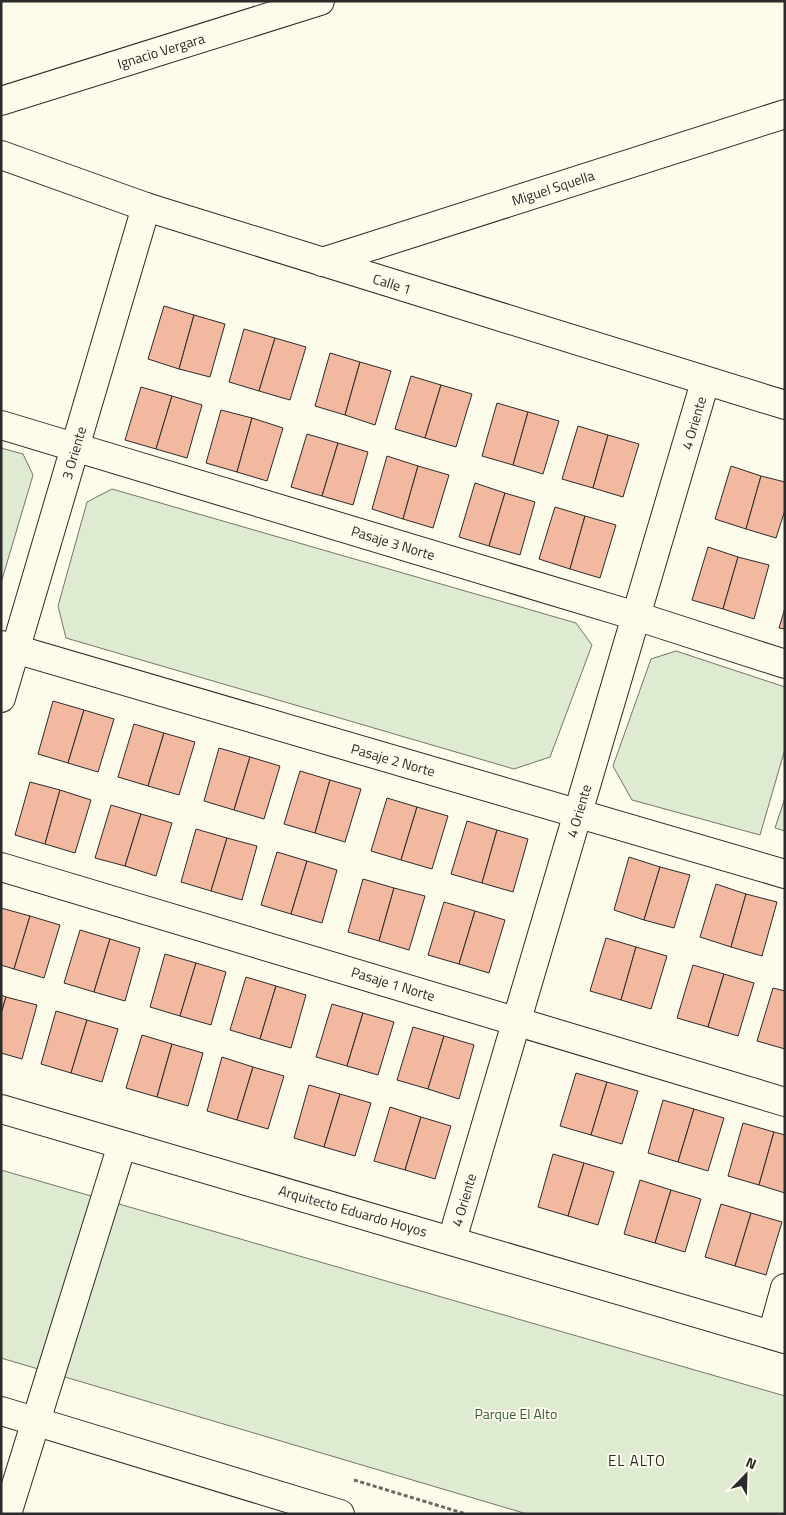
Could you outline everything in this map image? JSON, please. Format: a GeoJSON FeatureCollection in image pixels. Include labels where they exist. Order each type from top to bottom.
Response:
{"type":"FeatureCollection","features":[{"type":"Feature","properties":{"kind":"street","name":"Ignacio Vergara"},"geometry":{"type":"LineString","coordinates":[[1,101],[320,1]]}},
{"type":"Feature","properties":{"kind":"street","name":"Miguel Squella"},"geometry":{"type":"LineString","coordinates":[[322,262],[785,114]]}},
{"type":"Feature","properties":{"kind":"street","name":"Calle 1"},"geometry":{"type":"LineString","coordinates":[[1,156],[146,207],[785,405]]}},
{"type":"Feature","properties":{"kind":"street","name":"3 Oriente"},"geometry":{"type":"LineString","coordinates":[[1,698],[8,647],[75,448],[146,207]]}},
{"type":"Feature","properties":{"kind":"street","name":"4 Oriente"},"geometry":{"type":"LineString","coordinates":[[452,1240],[706,382]]}},
{"type":"Feature","properties":{"kind":"street","name":"Pasaje 3 Norte"},"geometry":{"type":"LineString","coordinates":[[1,425],[636,616],[785,664]]}},
{"type":"Feature","properties":{"kind":"street","name":"Pasaje 2 Norte"},"geometry":{"type":"LineString","coordinates":[[8,647],[785,874]]}},
{"type":"Feature","properties":{"kind":"street","name":"Pasaje 1 Norte"},"geometry":{"type":"LineString","coordinates":[[1,867],[785,1102]]}},
{"type":"Feature","properties":{"kind":"street","name":"Arquitecto Eduardo Hoyos"},"geometry":{"type":"LineString","coordinates":[[1,1109],[778,1337]]}},
{"type":"Feature","properties":{"kind":"street"},"geometry":{"type":"LineString","coordinates":[[7,1514],[122,1145]]}},
{"type":"Feature","properties":{"kind":"street"},"geometry":{"type":"LineString","coordinates":[[778,1337],[785,1288]]}},
{"type":"Feature","properties":{"kind":"street"},"geometry":{"type":"LineString","coordinates":[[1,1411],[340,1514]]}},
{"type":"Feature","properties":{"kind":"green space"},"geometry":{"type":"Polygon","coordinates":[[[1,448],[23,454],[33,475],[1,583],[1,448]]]}},
{"type":"Feature","properties":{"kind":"green space"},"geometry":{"type":"Polygon","coordinates":[[[112,489],[576,623],[592,645],[550,757],[514,769],[66,638],[58,606],[87,502],[112,489]]]}},
{"type":"Feature","properties":{"kind":"green space"},"geometry":{"type":"Polygon","coordinates":[[[676,651],[785,687],[785,749],[760,835],[632,800],[613,766],[651,659],[676,651]]]}},
{"type":"Feature","properties":{"kind":"green space"},"geometry":{"type":"Polygon","coordinates":[[[785,798],[785,831],[775,828],[785,798]]]}},
{"type":"Feature","properties":{"kind":"green space","name":"Parque El Alto"},"geometry":{"type":"Polygon","coordinates":[[[1,1170],[785,1396],[785,1514],[527,1514],[1,1358],[1,1170]]]}},
{"type":"Feature","properties":{"kind":"building"},"geometry":{"type":"Polygon","coordinates":[[[164,306],[194,315],[179,369],[148,359],[164,306]]]}},
{"type":"Feature","properties":{"kind":"building"},"geometry":{"type":"Polygon","coordinates":[[[194,315],[225,324],[210,377],[179,369],[194,315]]]}},
{"type":"Feature","properties":{"kind":"building"},"geometry":{"type":"Polygon","coordinates":[[[244,329],[275,338],[259,391],[229,382],[244,329]]]}},
{"type":"Feature","properties":{"kind":"building"},"geometry":{"type":"Polygon","coordinates":[[[275,338],[306,347],[290,400],[259,391],[275,338]]]}},
{"type":"Feature","properties":{"kind":"building"},"geometry":{"type":"Polygon","coordinates":[[[330,353],[360,362],[345,415],[315,406],[330,353]]]}},
{"type":"Feature","properties":{"kind":"building"},"geometry":{"type":"Polygon","coordinates":[[[360,362],[391,371],[375,425],[345,415],[360,362]]]}},
{"type":"Feature","properties":{"kind":"building"},"geometry":{"type":"Polygon","coordinates":[[[411,376],[441,385],[425,438],[395,429],[411,376]]]}},
{"type":"Feature","properties":{"kind":"building"},"geometry":{"type":"Polygon","coordinates":[[[441,385],[472,394],[456,447],[425,438],[441,385]]]}},
{"type":"Feature","properties":{"kind":"building"},"geometry":{"type":"Polygon","coordinates":[[[141,387],[172,396],[156,449],[125,440],[141,387]]]}},
{"type":"Feature","properties":{"kind":"building"},"geometry":{"type":"Polygon","coordinates":[[[172,396],[202,405],[187,458],[156,449],[172,396]]]}},
{"type":"Feature","properties":{"kind":"building"},"geometry":{"type":"Polygon","coordinates":[[[497,403],[528,412],[513,465],[482,456],[497,403]]]}},
{"type":"Feature","properties":{"kind":"building"},"geometry":{"type":"Polygon","coordinates":[[[221,410],[252,418],[237,472],[206,463],[221,410]]]}},
{"type":"Feature","properties":{"kind":"building"},"geometry":{"type":"Polygon","coordinates":[[[528,412],[559,421],[543,474],[513,465],[528,412]]]}},
{"type":"Feature","properties":{"kind":"building"},"geometry":{"type":"Polygon","coordinates":[[[252,418],[283,428],[267,481],[237,472],[252,418]]]}},
{"type":"Feature","properties":{"kind":"building"},"geometry":{"type":"Polygon","coordinates":[[[578,426],[608,435],[593,488],[562,479],[578,426]]]}},
{"type":"Feature","properties":{"kind":"building"},"geometry":{"type":"Polygon","coordinates":[[[307,434],[338,443],[322,496],[291,487],[307,434]]]}},
{"type":"Feature","properties":{"kind":"building"},"geometry":{"type":"Polygon","coordinates":[[[608,435],[639,444],[623,497],[593,488],[608,435]]]}},
{"type":"Feature","properties":{"kind":"building"},"geometry":{"type":"Polygon","coordinates":[[[338,443],[368,452],[353,505],[322,496],[338,443]]]}},
{"type":"Feature","properties":{"kind":"building"},"geometry":{"type":"Polygon","coordinates":[[[387,456],[418,466],[403,519],[372,509],[387,456]]]}},
{"type":"Feature","properties":{"kind":"building"},"geometry":{"type":"Polygon","coordinates":[[[418,466],[449,475],[433,528],[403,519],[418,466]]]}},
{"type":"Feature","properties":{"kind":"building"},"geometry":{"type":"Polygon","coordinates":[[[731,466],[761,476],[746,529],[715,519],[731,466]]]}},
{"type":"Feature","properties":{"kind":"building"},"geometry":{"type":"Polygon","coordinates":[[[761,476],[785,482],[785,510],[776,538],[746,529],[761,476]]]}},
{"type":"Feature","properties":{"kind":"building"},"geometry":{"type":"Polygon","coordinates":[[[475,483],[505,493],[489,546],[459,537],[475,483]]]}},
{"type":"Feature","properties":{"kind":"building"},"geometry":{"type":"Polygon","coordinates":[[[505,493],[535,502],[520,555],[489,546],[505,493]]]}},
{"type":"Feature","properties":{"kind":"building"},"geometry":{"type":"Polygon","coordinates":[[[555,507],[585,516],[570,569],[539,559],[555,507]]]}},
{"type":"Feature","properties":{"kind":"building"},"geometry":{"type":"Polygon","coordinates":[[[585,516],[616,525],[600,578],[570,569],[585,516]]]}},
{"type":"Feature","properties":{"kind":"building"},"geometry":{"type":"Polygon","coordinates":[[[708,547],[738,557],[723,609],[692,600],[708,547]]]}},
{"type":"Feature","properties":{"kind":"building"},"geometry":{"type":"Polygon","coordinates":[[[738,557],[769,565],[754,619],[723,609],[738,557]]]}},
{"type":"Feature","properties":{"kind":"building"},"geometry":{"type":"Polygon","coordinates":[[[785,608],[785,629],[779,628],[785,608]]]}},
{"type":"Feature","properties":{"kind":"building"},"geometry":{"type":"Polygon","coordinates":[[[53,701],[84,710],[68,763],[38,754],[53,701]]]}},
{"type":"Feature","properties":{"kind":"building"},"geometry":{"type":"Polygon","coordinates":[[[84,710],[114,719],[98,772],[68,763],[84,710]]]}},
{"type":"Feature","properties":{"kind":"building"},"geometry":{"type":"Polygon","coordinates":[[[134,724],[164,733],[148,786],[118,777],[134,724]]]}},
{"type":"Feature","properties":{"kind":"building"},"geometry":{"type":"Polygon","coordinates":[[[164,733],[195,742],[179,795],[148,786],[164,733]]]}},
{"type":"Feature","properties":{"kind":"building"},"geometry":{"type":"Polygon","coordinates":[[[219,748],[250,757],[234,810],[204,801],[219,748]]]}},
{"type":"Feature","properties":{"kind":"building"},"geometry":{"type":"Polygon","coordinates":[[[250,757],[280,766],[264,819],[234,810],[250,757]]]}},
{"type":"Feature","properties":{"kind":"building"},"geometry":{"type":"Polygon","coordinates":[[[300,771],[330,780],[315,833],[284,824],[300,771]]]}},
{"type":"Feature","properties":{"kind":"building"},"geometry":{"type":"Polygon","coordinates":[[[330,780],[361,789],[345,842],[315,833],[330,780]]]}},
{"type":"Feature","properties":{"kind":"building"},"geometry":{"type":"Polygon","coordinates":[[[30,782],[60,790],[45,844],[15,835],[30,782]]]}},
{"type":"Feature","properties":{"kind":"building"},"geometry":{"type":"Polygon","coordinates":[[[60,790],[91,800],[75,853],[45,844],[60,790]]]}},
{"type":"Feature","properties":{"kind":"building"},"geometry":{"type":"Polygon","coordinates":[[[387,798],[417,807],[401,860],[371,851],[387,798]]]}},
{"type":"Feature","properties":{"kind":"building"},"geometry":{"type":"Polygon","coordinates":[[[111,805],[141,814],[125,866],[95,858],[111,805]]]}},
{"type":"Feature","properties":{"kind":"building"},"geometry":{"type":"Polygon","coordinates":[[[417,807],[448,816],[432,869],[401,860],[417,807]]]}},
{"type":"Feature","properties":{"kind":"building"},"geometry":{"type":"Polygon","coordinates":[[[141,814],[172,823],[156,876],[125,866],[141,814]]]}},
{"type":"Feature","properties":{"kind":"building"},"geometry":{"type":"Polygon","coordinates":[[[467,821],[497,830],[482,883],[451,874],[467,821]]]}},
{"type":"Feature","properties":{"kind":"building"},"geometry":{"type":"Polygon","coordinates":[[[196,829],[227,838],[211,891],[181,882],[196,829]]]}},
{"type":"Feature","properties":{"kind":"building"},"geometry":{"type":"Polygon","coordinates":[[[497,830],[528,839],[513,892],[482,883],[497,830]]]}},
{"type":"Feature","properties":{"kind":"building"},"geometry":{"type":"Polygon","coordinates":[[[227,838],[257,846],[242,900],[211,891],[227,838]]]}},
{"type":"Feature","properties":{"kind":"building"},"geometry":{"type":"Polygon","coordinates":[[[277,852],[307,861],[291,914],[261,905],[277,852]]]}},
{"type":"Feature","properties":{"kind":"building"},"geometry":{"type":"Polygon","coordinates":[[[629,857],[660,867],[644,920],[614,910],[629,857]]]}},
{"type":"Feature","properties":{"kind":"building"},"geometry":{"type":"Polygon","coordinates":[[[307,861],[337,870],[322,923],[291,914],[307,861]]]}},
{"type":"Feature","properties":{"kind":"building"},"geometry":{"type":"Polygon","coordinates":[[[660,867],[690,875],[674,928],[644,920],[660,867]]]}},
{"type":"Feature","properties":{"kind":"building"},"geometry":{"type":"Polygon","coordinates":[[[363,879],[394,888],[379,941],[348,932],[363,879]]]}},
{"type":"Feature","properties":{"kind":"building"},"geometry":{"type":"Polygon","coordinates":[[[716,884],[746,894],[731,947],[700,937],[716,884]]]}},
{"type":"Feature","properties":{"kind":"building"},"geometry":{"type":"Polygon","coordinates":[[[394,888],[425,896],[409,950],[379,941],[394,888]]]}},
{"type":"Feature","properties":{"kind":"building"},"geometry":{"type":"Polygon","coordinates":[[[746,894],[777,902],[762,956],[731,947],[746,894]]]}},
{"type":"Feature","properties":{"kind":"building"},"geometry":{"type":"Polygon","coordinates":[[[444,902],[475,911],[459,964],[428,955],[444,902]]]}},
{"type":"Feature","properties":{"kind":"building"},"geometry":{"type":"Polygon","coordinates":[[[1,908],[30,916],[14,969],[1,965],[1,908]]]}},
{"type":"Feature","properties":{"kind":"building"},"geometry":{"type":"Polygon","coordinates":[[[475,911],[505,920],[489,973],[459,964],[475,911]]]}},
{"type":"Feature","properties":{"kind":"building"},"geometry":{"type":"Polygon","coordinates":[[[30,916],[60,925],[44,978],[14,969],[30,916]]]}},
{"type":"Feature","properties":{"kind":"building"},"geometry":{"type":"Polygon","coordinates":[[[80,930],[110,939],[94,992],[64,983],[80,930]]]}},
{"type":"Feature","properties":{"kind":"building"},"geometry":{"type":"Polygon","coordinates":[[[606,938],[636,947],[621,1000],[590,991],[606,938]]]}},
{"type":"Feature","properties":{"kind":"building"},"geometry":{"type":"Polygon","coordinates":[[[110,939],[140,948],[125,1001],[94,992],[110,939]]]}},
{"type":"Feature","properties":{"kind":"building"},"geometry":{"type":"Polygon","coordinates":[[[636,947],[667,956],[651,1009],[621,1000],[636,947]]]}},
{"type":"Feature","properties":{"kind":"building"},"geometry":{"type":"Polygon","coordinates":[[[165,954],[196,963],[180,1016],[150,1007],[165,954]]]}},
{"type":"Feature","properties":{"kind":"building"},"geometry":{"type":"Polygon","coordinates":[[[196,963],[226,972],[211,1025],[180,1016],[196,963]]]}},
{"type":"Feature","properties":{"kind":"building"},"geometry":{"type":"Polygon","coordinates":[[[693,965],[724,974],[708,1027],[677,1018],[693,965]]]}},
{"type":"Feature","properties":{"kind":"building"},"geometry":{"type":"Polygon","coordinates":[[[724,974],[754,983],[738,1036],[708,1027],[724,974]]]}},
{"type":"Feature","properties":{"kind":"building"},"geometry":{"type":"Polygon","coordinates":[[[246,977],[276,986],[260,1039],[230,1030],[246,977]]]}},
{"type":"Feature","properties":{"kind":"building"},"geometry":{"type":"Polygon","coordinates":[[[276,986],[306,995],[291,1048],[260,1039],[276,986]]]}},
{"type":"Feature","properties":{"kind":"building"},"geometry":{"type":"Polygon","coordinates":[[[773,988],[785,991],[785,1049],[757,1041],[773,988]]]}},
{"type":"Feature","properties":{"kind":"building"},"geometry":{"type":"Polygon","coordinates":[[[1,995],[6,997],[1,1014],[1,995]]]}},
{"type":"Feature","properties":{"kind":"building"},"geometry":{"type":"Polygon","coordinates":[[[6,997],[37,1005],[22,1059],[1,1053],[1,1014],[6,997]]]}},
{"type":"Feature","properties":{"kind":"building"},"geometry":{"type":"Polygon","coordinates":[[[332,1004],[363,1013],[347,1066],[316,1057],[332,1004]]]}},
{"type":"Feature","properties":{"kind":"building"},"geometry":{"type":"Polygon","coordinates":[[[56,1011],[87,1020],[71,1073],[41,1064],[56,1011]]]}},
{"type":"Feature","properties":{"kind":"building"},"geometry":{"type":"Polygon","coordinates":[[[363,1013],[394,1022],[378,1075],[347,1066],[363,1013]]]}},
{"type":"Feature","properties":{"kind":"building"},"geometry":{"type":"Polygon","coordinates":[[[87,1020],[118,1029],[102,1082],[71,1073],[87,1020]]]}},
{"type":"Feature","properties":{"kind":"building"},"geometry":{"type":"Polygon","coordinates":[[[413,1027],[444,1036],[428,1089],[397,1080],[413,1027]]]}},
{"type":"Feature","properties":{"kind":"building"},"geometry":{"type":"Polygon","coordinates":[[[142,1035],[172,1044],[157,1097],[126,1088],[142,1035]]]}},
{"type":"Feature","properties":{"kind":"building"},"geometry":{"type":"Polygon","coordinates":[[[444,1036],[474,1045],[459,1099],[428,1089],[444,1036]]]}},
{"type":"Feature","properties":{"kind":"building"},"geometry":{"type":"Polygon","coordinates":[[[172,1044],[203,1053],[188,1106],[157,1097],[172,1044]]]}},
{"type":"Feature","properties":{"kind":"building"},"geometry":{"type":"Polygon","coordinates":[[[222,1057],[253,1067],[237,1120],[207,1111],[222,1057]]]}},
{"type":"Feature","properties":{"kind":"building"},"geometry":{"type":"Polygon","coordinates":[[[253,1067],[284,1076],[268,1129],[237,1120],[253,1067]]]}},
{"type":"Feature","properties":{"kind":"building"},"geometry":{"type":"Polygon","coordinates":[[[576,1073],[607,1082],[591,1135],[560,1126],[576,1073]]]}},
{"type":"Feature","properties":{"kind":"building"},"geometry":{"type":"Polygon","coordinates":[[[607,1082],[638,1091],[622,1144],[591,1135],[607,1082]]]}},
{"type":"Feature","properties":{"kind":"building"},"geometry":{"type":"Polygon","coordinates":[[[309,1085],[340,1094],[324,1147],[294,1138],[309,1085]]]}},
{"type":"Feature","properties":{"kind":"building"},"geometry":{"type":"Polygon","coordinates":[[[340,1094],[371,1103],[355,1156],[324,1147],[340,1094]]]}},
{"type":"Feature","properties":{"kind":"building"},"geometry":{"type":"Polygon","coordinates":[[[663,1100],[694,1109],[678,1162],[648,1153],[663,1100]]]}},
{"type":"Feature","properties":{"kind":"building"},"geometry":{"type":"Polygon","coordinates":[[[390,1107],[421,1117],[405,1170],[374,1161],[390,1107]]]}},
{"type":"Feature","properties":{"kind":"building"},"geometry":{"type":"Polygon","coordinates":[[[694,1109],[724,1118],[708,1171],[678,1162],[694,1109]]]}},
{"type":"Feature","properties":{"kind":"building"},"geometry":{"type":"Polygon","coordinates":[[[421,1117],[451,1126],[435,1179],[405,1170],[421,1117]]]}},
{"type":"Feature","properties":{"kind":"building"},"geometry":{"type":"Polygon","coordinates":[[[743,1123],[774,1132],[759,1185],[728,1176],[743,1123]]]}},
{"type":"Feature","properties":{"kind":"building"},"geometry":{"type":"Polygon","coordinates":[[[774,1132],[785,1135],[785,1193],[759,1185],[774,1132]]]}},
{"type":"Feature","properties":{"kind":"building"},"geometry":{"type":"Polygon","coordinates":[[[553,1154],[584,1163],[568,1216],[538,1207],[553,1154]]]}},
{"type":"Feature","properties":{"kind":"building"},"geometry":{"type":"Polygon","coordinates":[[[584,1163],[614,1172],[598,1225],[568,1216],[584,1163]]]}},
{"type":"Feature","properties":{"kind":"building"},"geometry":{"type":"Polygon","coordinates":[[[640,1180],[671,1190],[655,1243],[624,1234],[640,1180]]]}},
{"type":"Feature","properties":{"kind":"building"},"geometry":{"type":"Polygon","coordinates":[[[671,1190],[701,1199],[685,1252],[655,1243],[671,1190]]]}},
{"type":"Feature","properties":{"kind":"building"},"geometry":{"type":"Polygon","coordinates":[[[721,1204],[751,1213],[735,1266],[705,1257],[721,1204]]]}},
{"type":"Feature","properties":{"kind":"building"},"geometry":{"type":"Polygon","coordinates":[[[751,1213],[782,1222],[766,1275],[735,1266],[751,1213]]]}},
{"type":"Feature","properties":{"kind":"district","name":"EL ALTO"},"geometry":{"type":"Point","coordinates":[637,1461]}}]}
